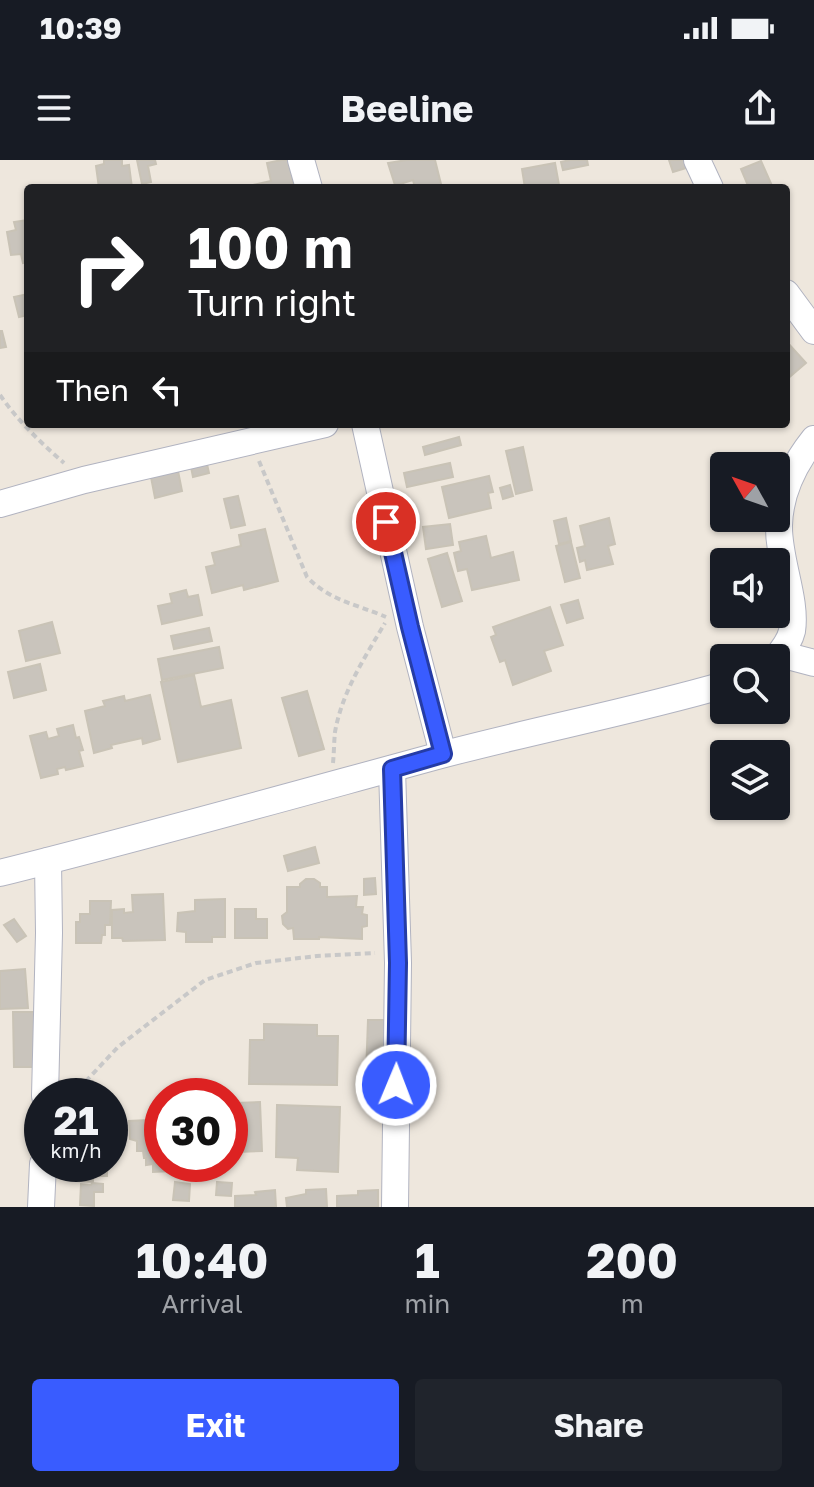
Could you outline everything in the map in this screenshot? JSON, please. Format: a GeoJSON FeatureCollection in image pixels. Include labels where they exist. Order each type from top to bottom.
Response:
{"type":"FeatureCollection","features":[{"type":"Feature","properties":{"kind":"street"},"geometry":{"type":"LineString","coordinates":[[301,160],[308,184]]}},
{"type":"Feature","properties":{"kind":"street"},"geometry":{"type":"LineString","coordinates":[[697,160],[708,184]]}},
{"type":"Feature","properties":{"kind":"street"},"geometry":{"type":"LineString","coordinates":[[790,298],[814,331]]}},
{"type":"Feature","properties":{"kind":"street"},"geometry":{"type":"LineString","coordinates":[[0,504],[84,480],[306,428]]}},
{"type":"Feature","properties":{"kind":"street"},"geometry":{"type":"LineString","coordinates":[[366,428],[410,627],[443,754]]}},
{"type":"Feature","properties":{"kind":"street"},"geometry":{"type":"LineString","coordinates":[[785,644],[792,633],[792,611],[779,539],[780,508],[786,485],[798,460],[814,439]]}},
{"type":"Feature","properties":{"kind":"street"},"geometry":{"type":"LineString","coordinates":[[790,658],[814,663]]}},
{"type":"Feature","properties":{"kind":"street"},"geometry":{"type":"LineString","coordinates":[[0,873],[443,754],[710,689]]}},
{"type":"Feature","properties":{"kind":"street"},"geometry":{"type":"LineString","coordinates":[[392,769],[397,953],[395,1207]]}},
{"type":"Feature","properties":{"kind":"street"},"geometry":{"type":"LineString","coordinates":[[45,1078],[48,861]]}},
{"type":"Feature","properties":{"kind":"street"},"geometry":{"type":"LineString","coordinates":[[41,1207],[42,1182]]}},
{"type":"Feature","properties":{"kind":"path"},"geometry":{"type":"LineString","coordinates":[[0,395],[24,425]]}},
{"type":"Feature","properties":{"kind":"path"},"geometry":{"type":"LineString","coordinates":[[27,428],[84,480]]}},
{"type":"Feature","properties":{"kind":"path"},"geometry":{"type":"LineString","coordinates":[[250,440],[307,577],[319,590],[388,618],[347,692],[336,730],[331,786]]}},
{"type":"Feature","properties":{"kind":"path"},"geometry":{"type":"LineString","coordinates":[[89,1078],[118,1047],[205,980],[256,963],[317,956],[397,953]]}},
{"type":"Feature","properties":{"kind":"building"},"geometry":{"type":"Polygon","coordinates":[[[104,160],[122,160],[122,166],[129,165],[131,184],[98,184],[96,166],[104,164],[104,160]]]}},
{"type":"Feature","properties":{"kind":"building"},"geometry":{"type":"Polygon","coordinates":[[[137,160],[155,160],[156,164],[148,166],[151,182],[142,184],[137,160]]]}},
{"type":"Feature","properties":{"kind":"building"},"geometry":{"type":"Polygon","coordinates":[[[289,160],[293,184],[258,184],[271,181],[267,163],[289,160]]]}},
{"type":"Feature","properties":{"kind":"building"},"geometry":{"type":"Polygon","coordinates":[[[435,160],[441,184],[414,184],[413,180],[395,184],[388,163],[435,160]]]}},
{"type":"Feature","properties":{"kind":"building"},"geometry":{"type":"Polygon","coordinates":[[[587,160],[588,165],[563,170],[561,162],[587,160]]]}},
{"type":"Feature","properties":{"kind":"building"},"geometry":{"type":"Polygon","coordinates":[[[669,160],[684,160],[686,168],[673,172],[669,160]]]}},
{"type":"Feature","properties":{"kind":"building"},"geometry":{"type":"Polygon","coordinates":[[[761,161],[771,184],[747,184],[741,169],[761,161]]]}},
{"type":"Feature","properties":{"kind":"building"},"geometry":{"type":"Polygon","coordinates":[[[555,163],[559,184],[524,184],[522,169],[555,163]]]}},
{"type":"Feature","properties":{"kind":"building"},"geometry":{"type":"Polygon","coordinates":[[[24,221],[24,263],[21,254],[11,255],[7,232],[16,230],[14,222],[24,221]]]}},
{"type":"Feature","properties":{"kind":"building"},"geometry":{"type":"Polygon","coordinates":[[[24,295],[24,316],[19,317],[14,297],[24,295]]]}},
{"type":"Feature","properties":{"kind":"building"},"geometry":{"type":"Polygon","coordinates":[[[2,331],[6,347],[0,348],[2,331]]]}},
{"type":"Feature","properties":{"kind":"building"},"geometry":{"type":"Polygon","coordinates":[[[790,345],[806,363],[790,377],[790,345]]]}},
{"type":"Feature","properties":{"kind":"building"},"geometry":{"type":"Polygon","coordinates":[[[459,437],[461,445],[425,455],[423,447],[459,437]]]}},
{"type":"Feature","properties":{"kind":"building"},"geometry":{"type":"Polygon","coordinates":[[[523,447],[532,490],[516,494],[506,451],[523,447]]]}},
{"type":"Feature","properties":{"kind":"building"},"geometry":{"type":"Polygon","coordinates":[[[450,463],[453,477],[407,487],[404,473],[450,463]]]}},
{"type":"Feature","properties":{"kind":"building"},"geometry":{"type":"Polygon","coordinates":[[[207,464],[209,473],[193,477],[191,467],[207,464]]]}},
{"type":"Feature","properties":{"kind":"building"},"geometry":{"type":"Polygon","coordinates":[[[178,471],[182,491],[155,498],[151,477],[178,471]]]}},
{"type":"Feature","properties":{"kind":"building"},"geometry":{"type":"Polygon","coordinates":[[[489,476],[493,492],[488,493],[491,508],[449,518],[442,487],[489,476]]]}},
{"type":"Feature","properties":{"kind":"building"},"geometry":{"type":"Polygon","coordinates":[[[510,485],[513,496],[503,499],[500,488],[510,485]]]}},
{"type":"Feature","properties":{"kind":"building"},"geometry":{"type":"Polygon","coordinates":[[[238,496],[245,525],[231,528],[224,499],[238,496]]]}},
{"type":"Feature","properties":{"kind":"building"},"geometry":{"type":"Polygon","coordinates":[[[566,518],[571,541],[559,544],[554,521],[566,518]]]}},
{"type":"Feature","properties":{"kind":"building"},"geometry":{"type":"Polygon","coordinates":[[[609,518],[615,544],[608,546],[613,564],[587,570],[585,560],[580,562],[577,548],[585,546],[580,526],[609,518]]]}},
{"type":"Feature","properties":{"kind":"building"},"geometry":{"type":"Polygon","coordinates":[[[450,524],[453,545],[426,549],[423,527],[450,524]]]}},
{"type":"Feature","properties":{"kind":"building"},"geometry":{"type":"Polygon","coordinates":[[[265,529],[278,581],[244,590],[243,585],[212,593],[206,567],[215,565],[212,553],[241,546],[239,535],[265,529]]]}},
{"type":"Feature","properties":{"kind":"building"},"geometry":{"type":"Polygon","coordinates":[[[486,536],[491,558],[513,552],[519,580],[472,590],[467,569],[458,571],[454,553],[461,551],[459,542],[486,536]]]}},
{"type":"Feature","properties":{"kind":"building"},"geometry":{"type":"Polygon","coordinates":[[[571,542],[580,578],[565,582],[556,546],[571,542]]]}},
{"type":"Feature","properties":{"kind":"building"},"geometry":{"type":"Polygon","coordinates":[[[447,553],[462,601],[442,607],[428,559],[447,553]]]}},
{"type":"Feature","properties":{"kind":"building"},"geometry":{"type":"Polygon","coordinates":[[[186,590],[188,597],[198,595],[202,615],[162,624],[158,606],[172,603],[170,594],[186,590]]]}},
{"type":"Feature","properties":{"kind":"building"},"geometry":{"type":"Polygon","coordinates":[[[578,600],[583,618],[567,623],[561,605],[578,600]]]}},
{"type":"Feature","properties":{"kind":"building"},"geometry":{"type":"Polygon","coordinates":[[[550,607],[563,645],[544,651],[551,671],[513,685],[505,660],[500,662],[491,637],[496,635],[493,627],[550,607]]]}},
{"type":"Feature","properties":{"kind":"building"},"geometry":{"type":"Polygon","coordinates":[[[52,622],[60,653],[26,661],[19,631],[52,622]]]}},
{"type":"Feature","properties":{"kind":"building"},"geometry":{"type":"Polygon","coordinates":[[[209,628],[212,641],[174,649],[171,636],[209,628]]]}},
{"type":"Feature","properties":{"kind":"building"},"geometry":{"type":"Polygon","coordinates":[[[219,647],[223,668],[162,680],[158,659],[219,647]]]}},
{"type":"Feature","properties":{"kind":"building"},"geometry":{"type":"Polygon","coordinates":[[[40,664],[46,690],[14,698],[8,672],[40,664]]]}},
{"type":"Feature","properties":{"kind":"building"},"geometry":{"type":"Polygon","coordinates":[[[194,675],[201,707],[231,700],[241,748],[178,762],[161,682],[194,675]]]}},
{"type":"Feature","properties":{"kind":"building"},"geometry":{"type":"Polygon","coordinates":[[[307,691],[324,749],[299,756],[282,698],[307,691]]]}},
{"type":"Feature","properties":{"kind":"building"},"geometry":{"type":"Polygon","coordinates":[[[150,695],[160,739],[143,744],[142,738],[111,745],[112,748],[94,753],[85,711],[105,706],[103,701],[124,696],[125,701],[150,695]]]}},
{"type":"Feature","properties":{"kind":"building"},"geometry":{"type":"Polygon","coordinates":[[[73,725],[83,750],[79,751],[83,766],[57,769],[58,774],[41,778],[30,736],[46,732],[48,739],[59,736],[57,729],[73,725]]]}},
{"type":"Feature","properties":{"kind":"building"},"geometry":{"type":"Polygon","coordinates":[[[315,847],[319,863],[288,871],[284,856],[315,847]]]}},
{"type":"Feature","properties":{"kind":"building"},"geometry":{"type":"Polygon","coordinates":[[[375,878],[376,894],[364,895],[364,879],[375,878]]]}},
{"type":"Feature","properties":{"kind":"building"},"geometry":{"type":"Polygon","coordinates":[[[306,879],[314,879],[320,887],[327,887],[327,897],[357,896],[356,907],[363,907],[362,914],[367,915],[367,926],[362,927],[362,939],[294,939],[293,928],[288,929],[283,924],[282,916],[287,912],[287,887],[300,887],[306,879]]]}},
{"type":"Feature","properties":{"kind":"building"},"geometry":{"type":"Polygon","coordinates":[[[163,894],[165,940],[123,941],[122,938],[112,938],[112,910],[133,912],[132,895],[163,894]]]}},
{"type":"Feature","properties":{"kind":"building"},"geometry":{"type":"Polygon","coordinates":[[[225,899],[225,937],[212,937],[212,942],[186,942],[186,932],[177,931],[178,913],[195,911],[195,900],[225,899]]]}},
{"type":"Feature","properties":{"kind":"building"},"geometry":{"type":"Polygon","coordinates":[[[90,901],[111,901],[110,925],[105,925],[101,943],[76,943],[76,922],[80,922],[80,914],[90,914],[90,901]]]}},
{"type":"Feature","properties":{"kind":"building"},"geometry":{"type":"Polygon","coordinates":[[[235,909],[256,909],[256,919],[267,919],[267,938],[235,938],[235,909]]]}},
{"type":"Feature","properties":{"kind":"building"},"geometry":{"type":"Polygon","coordinates":[[[14,919],[26,936],[17,942],[4,925],[14,919]]]}},
{"type":"Feature","properties":{"kind":"building"},"geometry":{"type":"Polygon","coordinates":[[[25,969],[28,1008],[0,1009],[0,971],[25,969]]]}},
{"type":"Feature","properties":{"kind":"building"},"geometry":{"type":"Polygon","coordinates":[[[13,1012],[35,1012],[35,1067],[14,1067],[13,1012]]]}},
{"type":"Feature","properties":{"kind":"building"},"geometry":{"type":"Polygon","coordinates":[[[368,1020],[385,1020],[384,1075],[366,1074],[368,1020]]]}},
{"type":"Feature","properties":{"kind":"building"},"geometry":{"type":"Polygon","coordinates":[[[264,1024],[317,1025],[317,1036],[338,1036],[337,1085],[249,1084],[250,1040],[264,1040],[264,1024]]]}},
{"type":"Feature","properties":{"kind":"building"},"geometry":{"type":"Polygon","coordinates":[[[248,1102],[260,1102],[262,1151],[248,1152],[248,1102]]]}},
{"type":"Feature","properties":{"kind":"building"},"geometry":{"type":"Polygon","coordinates":[[[277,1105],[340,1107],[338,1172],[297,1170],[298,1158],[276,1157],[277,1105]]]}},
{"type":"Feature","properties":{"kind":"building"},"geometry":{"type":"Polygon","coordinates":[[[144,1120],[144,1158],[143,1151],[137,1151],[137,1141],[130,1139],[129,1121],[144,1120]]]}},
{"type":"Feature","properties":{"kind":"building"},"geometry":{"type":"Polygon","coordinates":[[[175,1182],[190,1184],[189,1201],[173,1200],[175,1182]]]}},
{"type":"Feature","properties":{"kind":"building"},"geometry":{"type":"Polygon","coordinates":[[[217,1182],[232,1183],[231,1196],[216,1195],[217,1182]]]}},
{"type":"Feature","properties":{"kind":"building"},"geometry":{"type":"Polygon","coordinates":[[[81,1184],[103,1184],[103,1192],[94,1192],[94,1206],[80,1205],[81,1184]]]}},
{"type":"Feature","properties":{"kind":"building"},"geometry":{"type":"Polygon","coordinates":[[[326,1189],[327,1207],[287,1207],[286,1198],[306,1194],[306,1190],[326,1189]]]}},
{"type":"Feature","properties":{"kind":"building"},"geometry":{"type":"Polygon","coordinates":[[[275,1190],[276,1207],[235,1207],[235,1196],[275,1190]]]}},
{"type":"Feature","properties":{"kind":"building"},"geometry":{"type":"Polygon","coordinates":[[[378,1190],[378,1207],[337,1207],[337,1196],[378,1190]]]}},
{"type":"Feature","properties":{"kind":"route"},"geometry":{"type":"LineString","coordinates":[[386,522],[443,754],[392,769],[398,963],[396,1085]]}}]}
